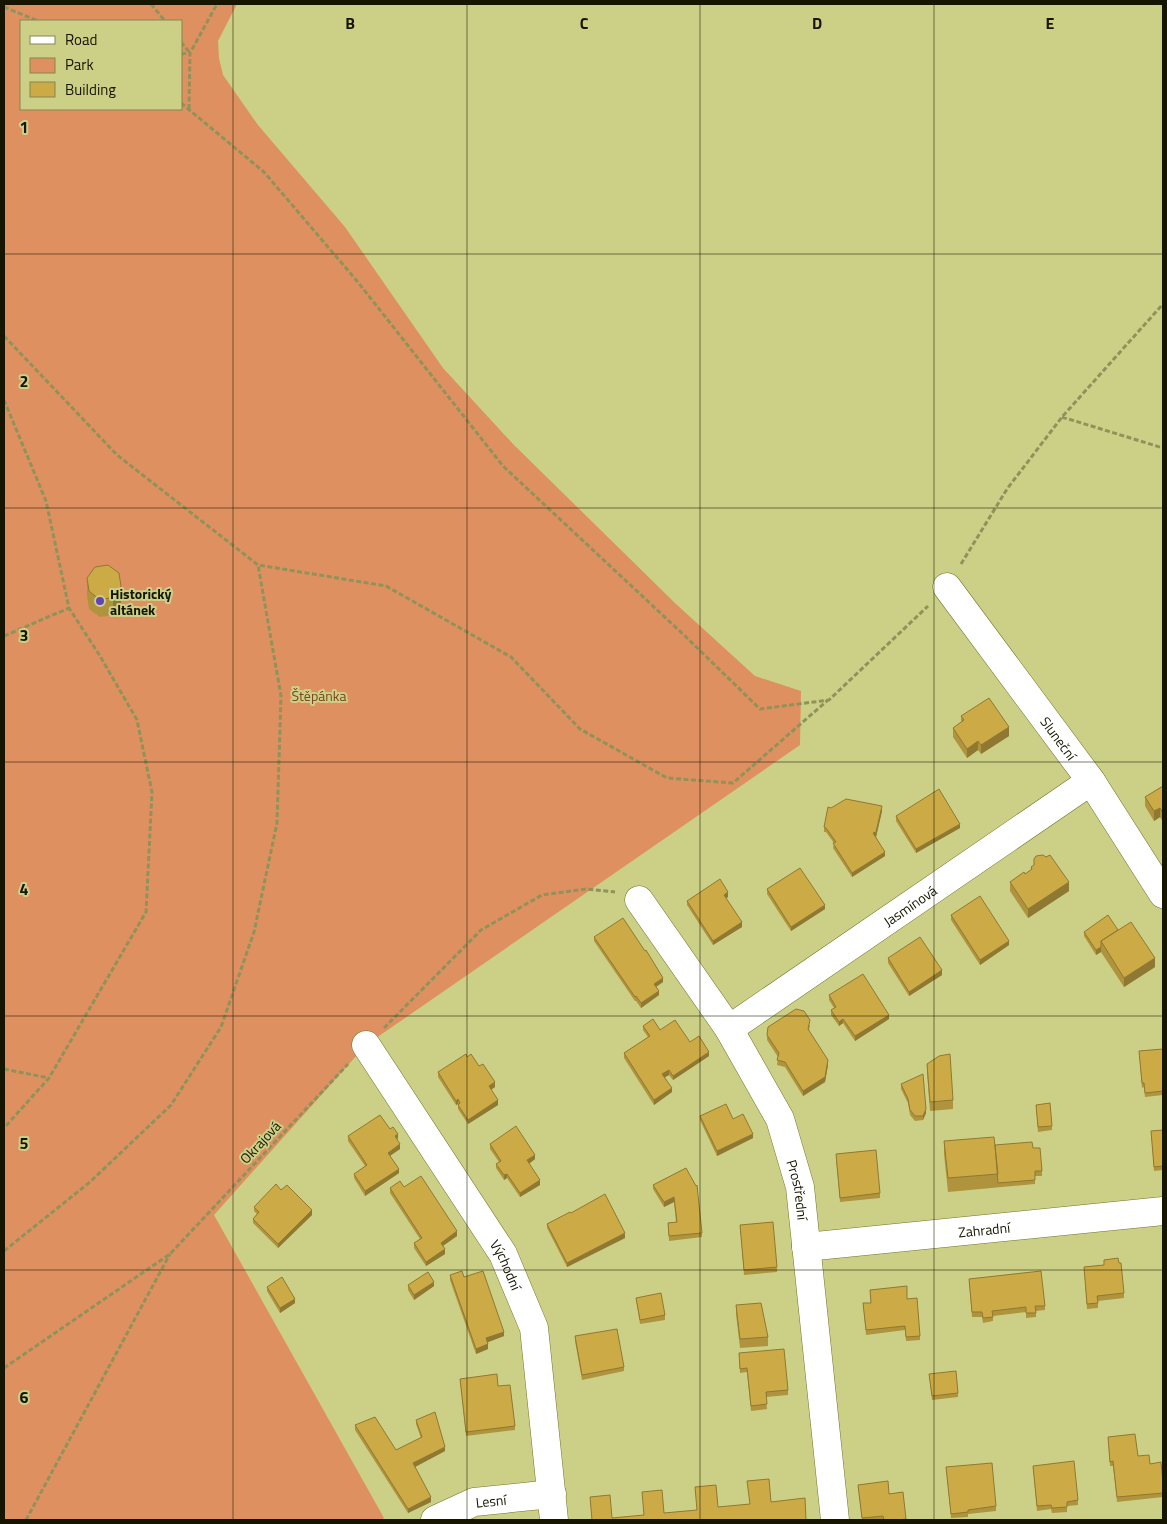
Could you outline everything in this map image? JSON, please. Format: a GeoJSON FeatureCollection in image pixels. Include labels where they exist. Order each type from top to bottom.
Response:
{"type":"FeatureCollection","features":[{"type":"Feature","properties":{"kind":"street","name":"Sluneční"},"geometry":{"type":"LineString","coordinates":[[948,587],[1091,781],[1163,894]]}},
{"type":"Feature","properties":{"kind":"street","name":"Jasmínová"},"geometry":{"type":"LineString","coordinates":[[729,1029],[1091,781]]}},
{"type":"Feature","properties":{"kind":"street","name":"Prostřední"},"geometry":{"type":"LineString","coordinates":[[639,900],[729,1029],[780,1119],[800,1187],[835,1520]]}},
{"type":"Feature","properties":{"kind":"street","name":"Východní"},"geometry":{"type":"LineString","coordinates":[[366,1045],[503,1254],[534,1328],[553,1507]]}},
{"type":"Feature","properties":{"kind":"street","name":"Zahradní"},"geometry":{"type":"LineString","coordinates":[[806,1247],[1163,1211]]}},
{"type":"Feature","properties":{"kind":"street","name":"Lesní"},"geometry":{"type":"LineString","coordinates":[[435,1520],[474,1502],[553,1507]]}},
{"type":"Feature","properties":{"kind":"path"},"geometry":{"type":"LineString","coordinates":[[151,4],[164,20]]}},
{"type":"Feature","properties":{"kind":"path"},"geometry":{"type":"LineString","coordinates":[[188,109],[190,53],[217,4]]}},
{"type":"Feature","properties":{"kind":"path"},"geometry":{"type":"LineString","coordinates":[[4,7],[36,20]]}},
{"type":"Feature","properties":{"kind":"path"},"geometry":{"type":"LineString","coordinates":[[182,43],[190,53]]}},
{"type":"Feature","properties":{"kind":"path"},"geometry":{"type":"LineString","coordinates":[[182,54],[190,53]]}},
{"type":"Feature","properties":{"kind":"path"},"geometry":{"type":"LineString","coordinates":[[182,104],[264,172],[357,281],[503,466],[685,636],[760,709],[828,700]]}},
{"type":"Feature","properties":{"kind":"path"},"geometry":{"type":"LineString","coordinates":[[4,336],[117,455],[258,565],[386,586],[511,657],[580,729],[667,778],[733,783],[828,700],[948,587],[1007,490],[1062,417],[1163,304]]}},
{"type":"Feature","properties":{"kind":"path"},"geometry":{"type":"LineString","coordinates":[[4,400],[46,501],[69,608],[100,656],[137,720],[152,792],[146,912],[49,1078],[4,1128]]}},
{"type":"Feature","properties":{"kind":"path"},"geometry":{"type":"LineString","coordinates":[[1062,417],[1163,448]]}},
{"type":"Feature","properties":{"kind":"path"},"geometry":{"type":"LineString","coordinates":[[4,1252],[90,1182],[171,1105],[221,1027],[254,932],[277,823],[281,696],[258,565]]}},
{"type":"Feature","properties":{"kind":"path"},"geometry":{"type":"LineString","coordinates":[[4,636],[69,608]]}},
{"type":"Feature","properties":{"kind":"path","name":"Okrajová"},"geometry":{"type":"LineString","coordinates":[[170,1254],[366,1045],[481,930],[542,895],[586,889],[611,891],[639,900]]}},
{"type":"Feature","properties":{"kind":"path"},"geometry":{"type":"LineString","coordinates":[[4,1068],[49,1078]]}},
{"type":"Feature","properties":{"kind":"path"},"geometry":{"type":"LineString","coordinates":[[4,1368],[170,1254]]}},
{"type":"Feature","properties":{"kind":"path"},"geometry":{"type":"LineString","coordinates":[[26,1520],[170,1254]]}},
{"type":"Feature","properties":{"kind":"green space","name":"Štěpánka"},"geometry":{"type":"Polygon","coordinates":[[[4,4],[237,4],[218,41],[223,75],[258,125],[345,227],[443,368],[514,445],[676,604],[755,676],[801,691],[800,745],[366,1045],[214,1215],[384,1518],[381,1520],[4,1520],[4,4]]]}},
{"type":"Feature","properties":{"kind":"building"},"geometry":{"type":"Polygon","coordinates":[[[108,565],[119,573],[121,586],[113,597],[100,600],[89,591],[87,578],[95,567],[108,565]]]}},
{"type":"Feature","properties":{"kind":"building"},"geometry":{"type":"Polygon","coordinates":[[[989,698],[1009,727],[981,745],[978,741],[967,749],[953,728],[964,720],[961,716],[989,698]]]}},
{"type":"Feature","properties":{"kind":"building"},"geometry":{"type":"Polygon","coordinates":[[[1163,786],[1163,813],[1160,808],[1154,811],[1145,797],[1163,786]]]}},
{"type":"Feature","properties":{"kind":"building"},"geometry":{"type":"Polygon","coordinates":[[[939,789],[960,824],[916,849],[896,816],[939,789]]]}},
{"type":"Feature","properties":{"kind":"building"},"geometry":{"type":"Polygon","coordinates":[[[846,799],[882,806],[876,832],[873,833],[885,852],[852,873],[833,843],[836,842],[824,827],[828,807],[831,808],[846,799]]]}},
{"type":"Feature","properties":{"kind":"building"},"geometry":{"type":"Polygon","coordinates":[[[1043,855],[1046,857],[1050,855],[1069,882],[1028,909],[1010,882],[1032,869],[1031,867],[1034,865],[1036,856],[1043,855]]]}},
{"type":"Feature","properties":{"kind":"building"},"geometry":{"type":"Polygon","coordinates":[[[800,868],[825,905],[791,927],[767,889],[800,868]]]}},
{"type":"Feature","properties":{"kind":"building"},"geometry":{"type":"Polygon","coordinates":[[[720,879],[728,892],[724,895],[742,922],[713,941],[687,901],[720,879]]]}},
{"type":"Feature","properties":{"kind":"building"},"geometry":{"type":"Polygon","coordinates":[[[980,896],[1009,941],[980,960],[951,915],[980,896]]]}},
{"type":"Feature","properties":{"kind":"building"},"geometry":{"type":"Polygon","coordinates":[[[1108,915],[1118,930],[1101,941],[1101,947],[1096,950],[1084,932],[1108,915]]]}},
{"type":"Feature","properties":{"kind":"building"},"geometry":{"type":"Polygon","coordinates":[[[623,918],[663,978],[654,984],[659,991],[641,1003],[594,937],[623,918]]]}},
{"type":"Feature","properties":{"kind":"building"},"geometry":{"type":"Polygon","coordinates":[[[1131,922],[1155,958],[1124,978],[1101,941],[1131,922]]]}},
{"type":"Feature","properties":{"kind":"building"},"geometry":{"type":"Polygon","coordinates":[[[920,937],[942,970],[909,992],[888,958],[920,937]]]}},
{"type":"Feature","properties":{"kind":"building"},"geometry":{"type":"Polygon","coordinates":[[[863,974],[889,1015],[855,1036],[843,1019],[839,1022],[831,1010],[836,1007],[829,995],[863,974]]]}},
{"type":"Feature","properties":{"kind":"building"},"geometry":{"type":"Polygon","coordinates":[[[796,1009],[804,1011],[810,1020],[808,1029],[828,1060],[825,1077],[803,1091],[785,1062],[777,1060],[779,1053],[767,1035],[768,1027],[796,1009]]]}},
{"type":"Feature","properties":{"kind":"building"},"geometry":{"type":"Polygon","coordinates":[[[653,1019],[660,1030],[675,1020],[690,1042],[699,1036],[709,1052],[673,1076],[669,1070],[662,1074],[672,1088],[654,1100],[624,1053],[650,1036],[643,1026],[653,1019]]]}},
{"type":"Feature","properties":{"kind":"building"},"geometry":{"type":"Polygon","coordinates":[[[1163,1049],[1163,1091],[1145,1093],[1144,1083],[1142,1083],[1139,1051],[1163,1049]]]}},
{"type":"Feature","properties":{"kind":"building"},"geometry":{"type":"Polygon","coordinates":[[[466,1054],[467,1057],[471,1054],[479,1066],[483,1064],[495,1082],[489,1086],[498,1100],[468,1120],[458,1105],[460,1103],[458,1099],[456,1101],[438,1072],[466,1054]]]}},
{"type":"Feature","properties":{"kind":"building"},"geometry":{"type":"Polygon","coordinates":[[[950,1054],[953,1100],[930,1102],[927,1064],[939,1056],[950,1054]]]}},
{"type":"Feature","properties":{"kind":"building"},"geometry":{"type":"Polygon","coordinates":[[[923,1074],[926,1109],[923,1116],[915,1116],[910,1110],[908,1099],[901,1084],[923,1074]]]}},
{"type":"Feature","properties":{"kind":"building"},"geometry":{"type":"Polygon","coordinates":[[[1050,1103],[1052,1126],[1038,1127],[1036,1105],[1050,1103]]]}},
{"type":"Feature","properties":{"kind":"building"},"geometry":{"type":"Polygon","coordinates":[[[726,1104],[733,1119],[743,1114],[753,1134],[717,1151],[700,1116],[726,1104]]]}},
{"type":"Feature","properties":{"kind":"building"},"geometry":{"type":"Polygon","coordinates":[[[380,1115],[390,1129],[393,1127],[398,1134],[395,1136],[400,1144],[388,1153],[399,1169],[365,1191],[354,1174],[367,1165],[348,1136],[380,1115]]]}},
{"type":"Feature","properties":{"kind":"building"},"geometry":{"type":"Polygon","coordinates":[[[516,1126],[535,1155],[527,1160],[540,1180],[520,1193],[507,1174],[504,1175],[496,1164],[501,1161],[490,1144],[516,1126]]]}},
{"type":"Feature","properties":{"kind":"building"},"geometry":{"type":"Polygon","coordinates":[[[1163,1130],[1163,1166],[1154,1167],[1151,1131],[1163,1130]]]}},
{"type":"Feature","properties":{"kind":"building"},"geometry":{"type":"Polygon","coordinates":[[[994,1137],[998,1174],[948,1178],[944,1141],[994,1137]]]}},
{"type":"Feature","properties":{"kind":"building"},"geometry":{"type":"Polygon","coordinates":[[[1032,1142],[1033,1148],[1040,1148],[1042,1171],[1035,1171],[1035,1180],[998,1183],[995,1145],[1032,1142]]]}},
{"type":"Feature","properties":{"kind":"building"},"geometry":{"type":"Polygon","coordinates":[[[876,1150],[880,1193],[840,1198],[836,1154],[876,1150]]]}},
{"type":"Feature","properties":{"kind":"building"},"geometry":{"type":"Polygon","coordinates":[[[686,1168],[697,1185],[702,1233],[669,1236],[668,1223],[677,1222],[674,1197],[664,1202],[653,1185],[686,1168]]]}},
{"type":"Feature","properties":{"kind":"building"},"geometry":{"type":"Polygon","coordinates":[[[421,1176],[457,1231],[441,1243],[445,1249],[426,1262],[414,1243],[422,1238],[390,1188],[400,1181],[404,1187],[421,1176]]]}},
{"type":"Feature","properties":{"kind":"building"},"geometry":{"type":"Polygon","coordinates":[[[276,1184],[281,1190],[287,1185],[312,1210],[278,1244],[253,1219],[259,1212],[254,1207],[276,1184]]]}},
{"type":"Feature","properties":{"kind":"building"},"geometry":{"type":"Polygon","coordinates":[[[605,1194],[625,1233],[567,1263],[547,1224],[605,1194]]]}},
{"type":"Feature","properties":{"kind":"building"},"geometry":{"type":"Polygon","coordinates":[[[773,1222],[777,1267],[744,1270],[740,1225],[773,1222]]]}},
{"type":"Feature","properties":{"kind":"building"},"geometry":{"type":"Polygon","coordinates":[[[1118,1258],[1119,1263],[1121,1263],[1124,1293],[1097,1296],[1098,1303],[1087,1304],[1084,1267],[1104,1265],[1104,1260],[1118,1258]]]}},
{"type":"Feature","properties":{"kind":"building"},"geometry":{"type":"Polygon","coordinates":[[[462,1271],[464,1277],[483,1271],[504,1332],[486,1338],[488,1344],[476,1349],[450,1275],[462,1271]]]}},
{"type":"Feature","properties":{"kind":"building"},"geometry":{"type":"Polygon","coordinates":[[[1041,1271],[1045,1306],[1035,1306],[1036,1313],[1026,1313],[1026,1307],[992,1311],[993,1317],[983,1318],[982,1312],[972,1312],[969,1279],[1041,1271]]]}},
{"type":"Feature","properties":{"kind":"building"},"geometry":{"type":"Polygon","coordinates":[[[428,1272],[434,1282],[414,1295],[408,1285],[428,1272]]]}},
{"type":"Feature","properties":{"kind":"building"},"geometry":{"type":"Polygon","coordinates":[[[282,1277],[295,1299],[280,1308],[267,1287],[282,1277]]]}},
{"type":"Feature","properties":{"kind":"building"},"geometry":{"type":"Polygon","coordinates":[[[907,1286],[907,1299],[917,1298],[920,1336],[906,1337],[905,1326],[866,1330],[863,1303],[871,1303],[870,1290],[907,1286]]]}},
{"type":"Feature","properties":{"kind":"building"},"geometry":{"type":"Polygon","coordinates":[[[661,1293],[665,1315],[640,1320],[636,1298],[661,1293]]]}},
{"type":"Feature","properties":{"kind":"building"},"geometry":{"type":"Polygon","coordinates":[[[761,1303],[768,1337],[740,1339],[736,1305],[761,1303]]]}},
{"type":"Feature","properties":{"kind":"building"},"geometry":{"type":"Polygon","coordinates":[[[617,1329],[624,1367],[582,1375],[575,1336],[617,1329]]]}},
{"type":"Feature","properties":{"kind":"building"},"geometry":{"type":"Polygon","coordinates":[[[784,1349],[788,1390],[766,1392],[767,1404],[751,1406],[747,1368],[740,1369],[739,1353],[784,1349]]]}},
{"type":"Feature","properties":{"kind":"building"},"geometry":{"type":"Polygon","coordinates":[[[956,1371],[958,1393],[932,1396],[929,1374],[956,1371]]]}},
{"type":"Feature","properties":{"kind":"building"},"geometry":{"type":"Polygon","coordinates":[[[497,1374],[498,1386],[510,1385],[515,1426],[466,1432],[460,1379],[497,1374]]]}},
{"type":"Feature","properties":{"kind":"building"},"geometry":{"type":"Polygon","coordinates":[[[435,1412],[445,1447],[413,1463],[431,1497],[408,1509],[355,1425],[375,1417],[396,1450],[422,1437],[416,1420],[435,1412]]]}},
{"type":"Feature","properties":{"kind":"building"},"geometry":{"type":"Polygon","coordinates":[[[1135,1434],[1138,1456],[1149,1455],[1150,1464],[1161,1462],[1163,1493],[1117,1497],[1113,1461],[1110,1462],[1108,1437],[1135,1434]]]}},
{"type":"Feature","properties":{"kind":"building"},"geometry":{"type":"Polygon","coordinates":[[[1074,1461],[1078,1500],[1067,1502],[1067,1507],[1037,1506],[1033,1466],[1074,1461]]]}},
{"type":"Feature","properties":{"kind":"building"},"geometry":{"type":"Polygon","coordinates":[[[992,1463],[996,1506],[951,1514],[946,1467],[992,1463]]]}},
{"type":"Feature","properties":{"kind":"building"},"geometry":{"type":"Polygon","coordinates":[[[769,1479],[771,1502],[805,1498],[806,1520],[592,1520],[590,1497],[610,1495],[612,1518],[644,1515],[642,1492],[662,1490],[664,1513],[697,1510],[695,1487],[716,1485],[718,1507],[750,1504],[747,1481],[769,1479]]]}},
{"type":"Feature","properties":{"kind":"building"},"geometry":{"type":"Polygon","coordinates":[[[888,1481],[889,1494],[903,1492],[906,1519],[884,1520],[883,1516],[862,1518],[858,1485],[888,1481]]]}},
{"type":"Feature","properties":{"kind":"place","name":"Historický altánek"},"geometry":{"type":"Point","coordinates":[100,601]}}]}
